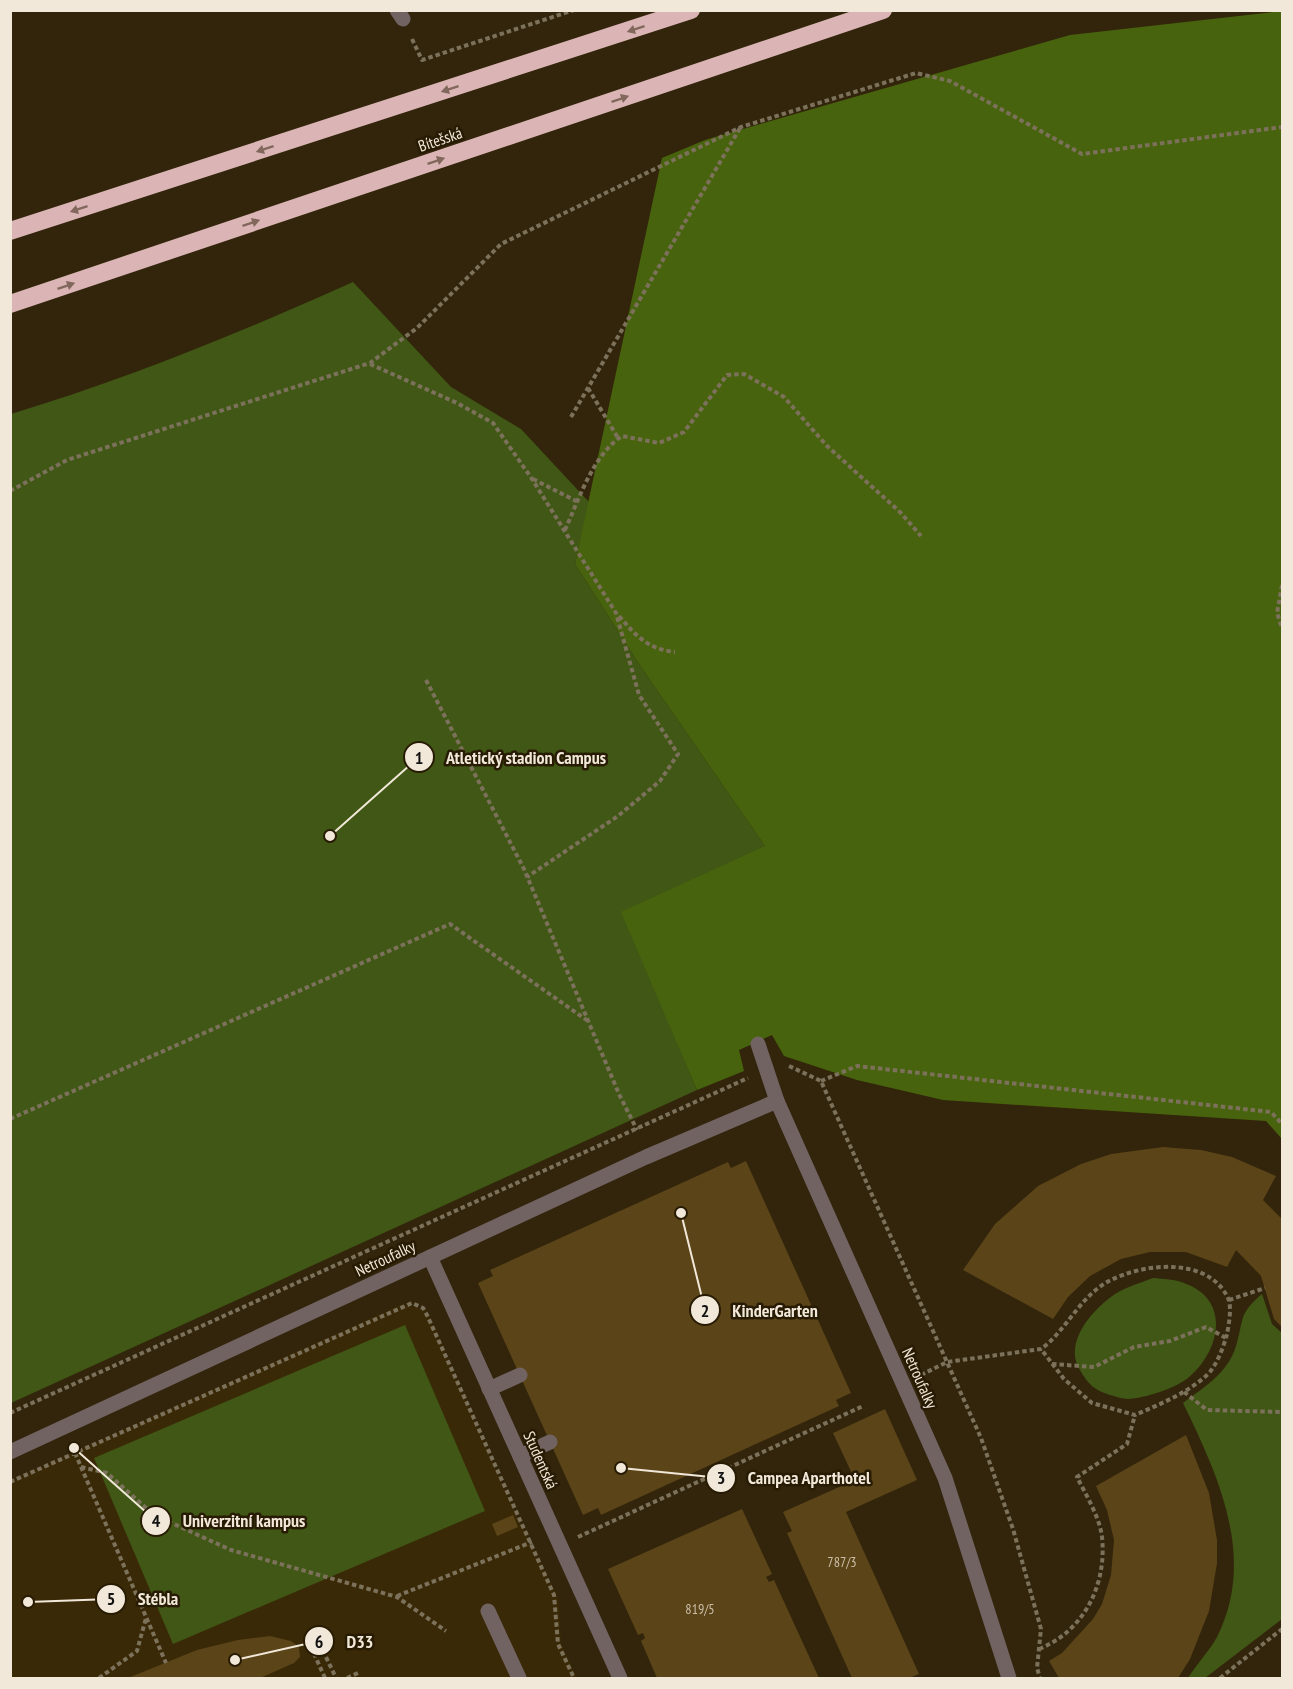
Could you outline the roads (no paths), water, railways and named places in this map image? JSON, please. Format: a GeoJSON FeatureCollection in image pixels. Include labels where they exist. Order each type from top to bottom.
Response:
{"type":"FeatureCollection","features":[{"type":"Feature","properties":{"kind":"highway"},"geometry":{"type":"LineString","coordinates":[[10,231],[691,10]]}},
{"type":"Feature","properties":{"kind":"highway","name":"Bítešská"},"geometry":{"type":"LineString","coordinates":[[10,304],[883,10]]}},
{"type":"Feature","properties":{"kind":"street","name":"Netroufalky"},"geometry":{"type":"LineString","coordinates":[[758,1044],[768,1068],[777,1101],[945,1478],[1009,1678]]}},
{"type":"Feature","properties":{"kind":"street","name":"Netroufalky"},"geometry":{"type":"LineString","coordinates":[[10,1452],[646,1157],[777,1101]]}},
{"type":"Feature","properties":{"kind":"street","name":"Studentská"},"geometry":{"type":"LineString","coordinates":[[430,1257],[620,1678]]}},
{"type":"Feature","properties":{"kind":"street"},"geometry":{"type":"LineString","coordinates":[[489,1389],[520,1375]]}},
{"type":"Feature","properties":{"kind":"street"},"geometry":{"type":"LineString","coordinates":[[520,1456],[550,1442]]}},
{"type":"Feature","properties":{"kind":"street"},"geometry":{"type":"LineString","coordinates":[[488,1611],[519,1678]]}},
{"type":"Feature","properties":{"kind":"place","name":"Atletický stadion Campus"},"geometry":{"type":"Point","coordinates":[330,836]}},
{"type":"Feature","properties":{"kind":"place","name":"KinderGarten"},"geometry":{"type":"Point","coordinates":[681,1213]}},
{"type":"Feature","properties":{"kind":"place","name":"Univerzitní kampus"},"geometry":{"type":"Point","coordinates":[74,1448]}},
{"type":"Feature","properties":{"kind":"place","name":"Campea Aparthotel"},"geometry":{"type":"Point","coordinates":[621,1468]}},
{"type":"Feature","properties":{"kind":"place","name":"Stébla"},"geometry":{"type":"Point","coordinates":[28,1602]}},
{"type":"Feature","properties":{"kind":"place","name":"D33"},"geometry":{"type":"Point","coordinates":[235,1660]}}]}
